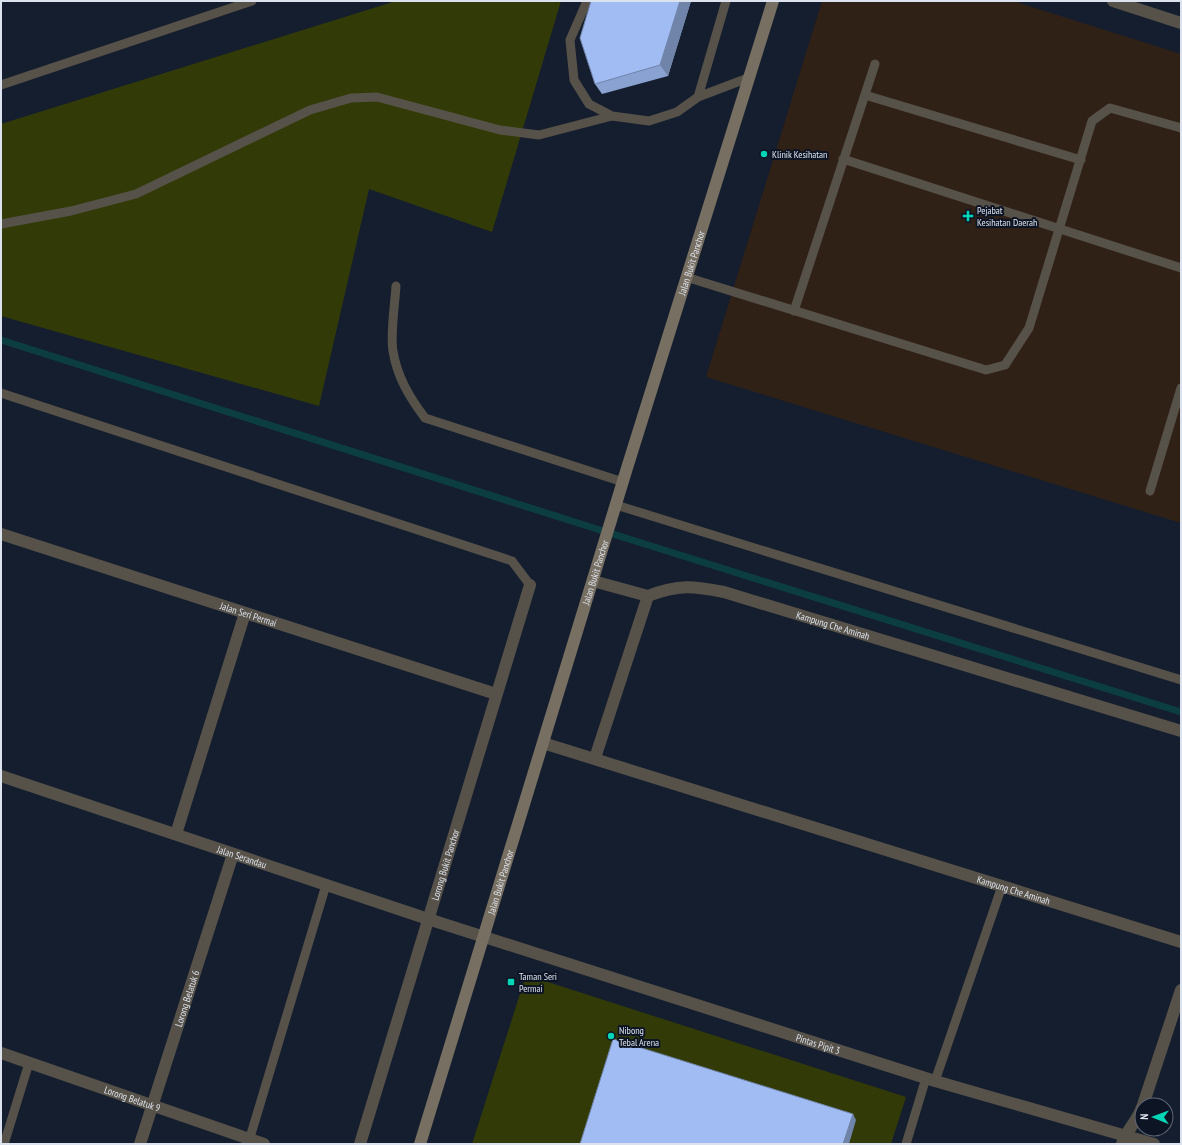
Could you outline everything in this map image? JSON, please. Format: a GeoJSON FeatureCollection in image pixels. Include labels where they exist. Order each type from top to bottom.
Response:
{"type":"FeatureCollection","features":[{"type":"Feature","properties":{"kind":"main road","name":"Jalan Bukit Panchor"},"geometry":{"type":"LineString","coordinates":[[420,1144],[686,277],[773,1]]}},
{"type":"Feature","properties":{"kind":"street"},"geometry":{"type":"LineString","coordinates":[[1113,1],[1181,22]]}},
{"type":"Feature","properties":{"kind":"street","name":"Jalan Seri Permai"},"geometry":{"type":"LineString","coordinates":[[1,534],[496,694]]}},
{"type":"Feature","properties":{"kind":"street"},"geometry":{"type":"LineString","coordinates":[[593,581],[648,596],[595,758]]}},
{"type":"Feature","properties":{"kind":"street","name":"Lorong Bukit Panchor"},"geometry":{"type":"LineString","coordinates":[[360,1144],[530,585]]}},
{"type":"Feature","properties":{"kind":"street","name":"Kampung Che Aminah"},"geometry":{"type":"LineString","coordinates":[[648,596],[668,588],[695,586],[724,592],[1181,731]]}},
{"type":"Feature","properties":{"kind":"street"},"geometry":{"type":"LineString","coordinates":[[176,834],[245,613]]}},
{"type":"Feature","properties":{"kind":"street","name":"Kampung Che Aminah"},"geometry":{"type":"LineString","coordinates":[[543,743],[1181,942]]}},
{"type":"Feature","properties":{"kind":"street","name":"Jalan Serandau"},"geometry":{"type":"LineString","coordinates":[[1,776],[428,919],[484,936]]}},
{"type":"Feature","properties":{"kind":"street","name":"Lorong Belatuk 6"},"geometry":{"type":"LineString","coordinates":[[140,1144],[233,854]]}},
{"type":"Feature","properties":{"kind":"street","name":"Pintas Pipit 3"},"geometry":{"type":"LineString","coordinates":[[484,936],[931,1080],[1123,1139],[1154,1144]]}},
{"type":"Feature","properties":{"kind":"street"},"geometry":{"type":"LineString","coordinates":[[1145,1097],[1181,990]]}},
{"type":"Feature","properties":{"kind":"street","name":"Lorong Belatuk 9"},"geometry":{"type":"LineString","coordinates":[[1,1053],[153,1105],[248,1141],[264,1144]]}},
{"type":"Feature","properties":{"kind":"street"},"geometry":{"type":"LineString","coordinates":[[1123,1139],[1134,1123]]}},
{"type":"Feature","properties":{"kind":"lane"},"geometry":{"type":"LineString","coordinates":[[1,85],[252,1]]}},
{"type":"Feature","properties":{"kind":"lane"},"geometry":{"type":"LineString","coordinates":[[587,1],[570,40],[574,80],[589,104],[612,116],[649,121],[677,112],[698,97],[748,78]]}},
{"type":"Feature","properties":{"kind":"lane"},"geometry":{"type":"LineString","coordinates":[[698,97],[726,1]]}},
{"type":"Feature","properties":{"kind":"lane"},"geometry":{"type":"LineString","coordinates":[[794,311],[875,64]]}},
{"type":"Feature","properties":{"kind":"lane"},"geometry":{"type":"LineString","coordinates":[[864,95],[1081,160]]}},
{"type":"Feature","properties":{"kind":"lane"},"geometry":{"type":"LineString","coordinates":[[1,224],[71,211],[136,194],[310,110],[351,98],[377,97],[500,130],[539,135],[612,116]]}},
{"type":"Feature","properties":{"kind":"lane"},"geometry":{"type":"LineString","coordinates":[[686,277],[986,370],[1005,365],[1029,328],[1092,121],[1110,108],[1181,128]]}},
{"type":"Feature","properties":{"kind":"lane"},"geometry":{"type":"LineString","coordinates":[[843,159],[1059,230],[1181,268]]}},
{"type":"Feature","properties":{"kind":"lane"},"geometry":{"type":"LineString","coordinates":[[396,286],[393,350],[400,378],[412,402],[425,418],[623,482]]}},
{"type":"Feature","properties":{"kind":"lane"},"geometry":{"type":"LineString","coordinates":[[1150,491],[1181,388]]}},
{"type":"Feature","properties":{"kind":"lane"},"geometry":{"type":"LineString","coordinates":[[1,393],[512,561],[530,585]]}},
{"type":"Feature","properties":{"kind":"lane"},"geometry":{"type":"LineString","coordinates":[[616,505],[1181,680]]}},
{"type":"Feature","properties":{"kind":"lane"},"geometry":{"type":"LineString","coordinates":[[248,1141],[326,885]]}},
{"type":"Feature","properties":{"kind":"lane"},"geometry":{"type":"LineString","coordinates":[[906,1144],[1002,886]]}},
{"type":"Feature","properties":{"kind":"lane"},"geometry":{"type":"LineString","coordinates":[[4,1144],[29,1063]]}},
{"type":"Feature","properties":{"kind":"shaded area","name":"Pejabat Kesihatan Daerah"},"geometry":{"type":"Polygon","coordinates":[[[822,1],[1013,1],[1181,54],[1181,523],[706,377],[822,1]]]}},
{"type":"Feature","properties":{"kind":"green space"},"geometry":{"type":"Polygon","coordinates":[[[396,1],[561,1],[492,232],[369,189],[319,406],[1,316],[1,124],[396,1]]]}},
{"type":"Feature","properties":{"kind":"green space","name":"Nibong Tebal Arena"},"geometry":{"type":"Polygon","coordinates":[[[526,975],[906,1097],[891,1144],[472,1144],[526,975]]]}},
{"type":"Feature","properties":{"kind":"building"},"geometry":{"type":"Polygon","coordinates":[[[591,1],[680,1],[660,65],[595,84],[580,38],[591,1]]]}},
{"type":"Feature","properties":{"kind":"building"},"geometry":{"type":"Polygon","coordinates":[[[613,1039],[853,1114],[843,1144],[580,1144],[613,1039]]]}},
{"type":"Feature","properties":{"kind":"waterway"},"geometry":{"type":"LineString","coordinates":[[1,340],[1181,712]]}},
{"type":"Feature","properties":{"kind":"place","name":"Klinik Kesihatan"},"geometry":{"type":"Point","coordinates":[764,154]}},
{"type":"Feature","properties":{"kind":"place","name":"Pejabat Kesihatan Daerah"},"geometry":{"type":"Point","coordinates":[968,216]}},
{"type":"Feature","properties":{"kind":"place","name":"Taman Seri Permai"},"geometry":{"type":"Point","coordinates":[511,982]}},
{"type":"Feature","properties":{"kind":"place","name":"Nibong Tebal Arena"},"geometry":{"type":"Point","coordinates":[611,1036]}}]}
